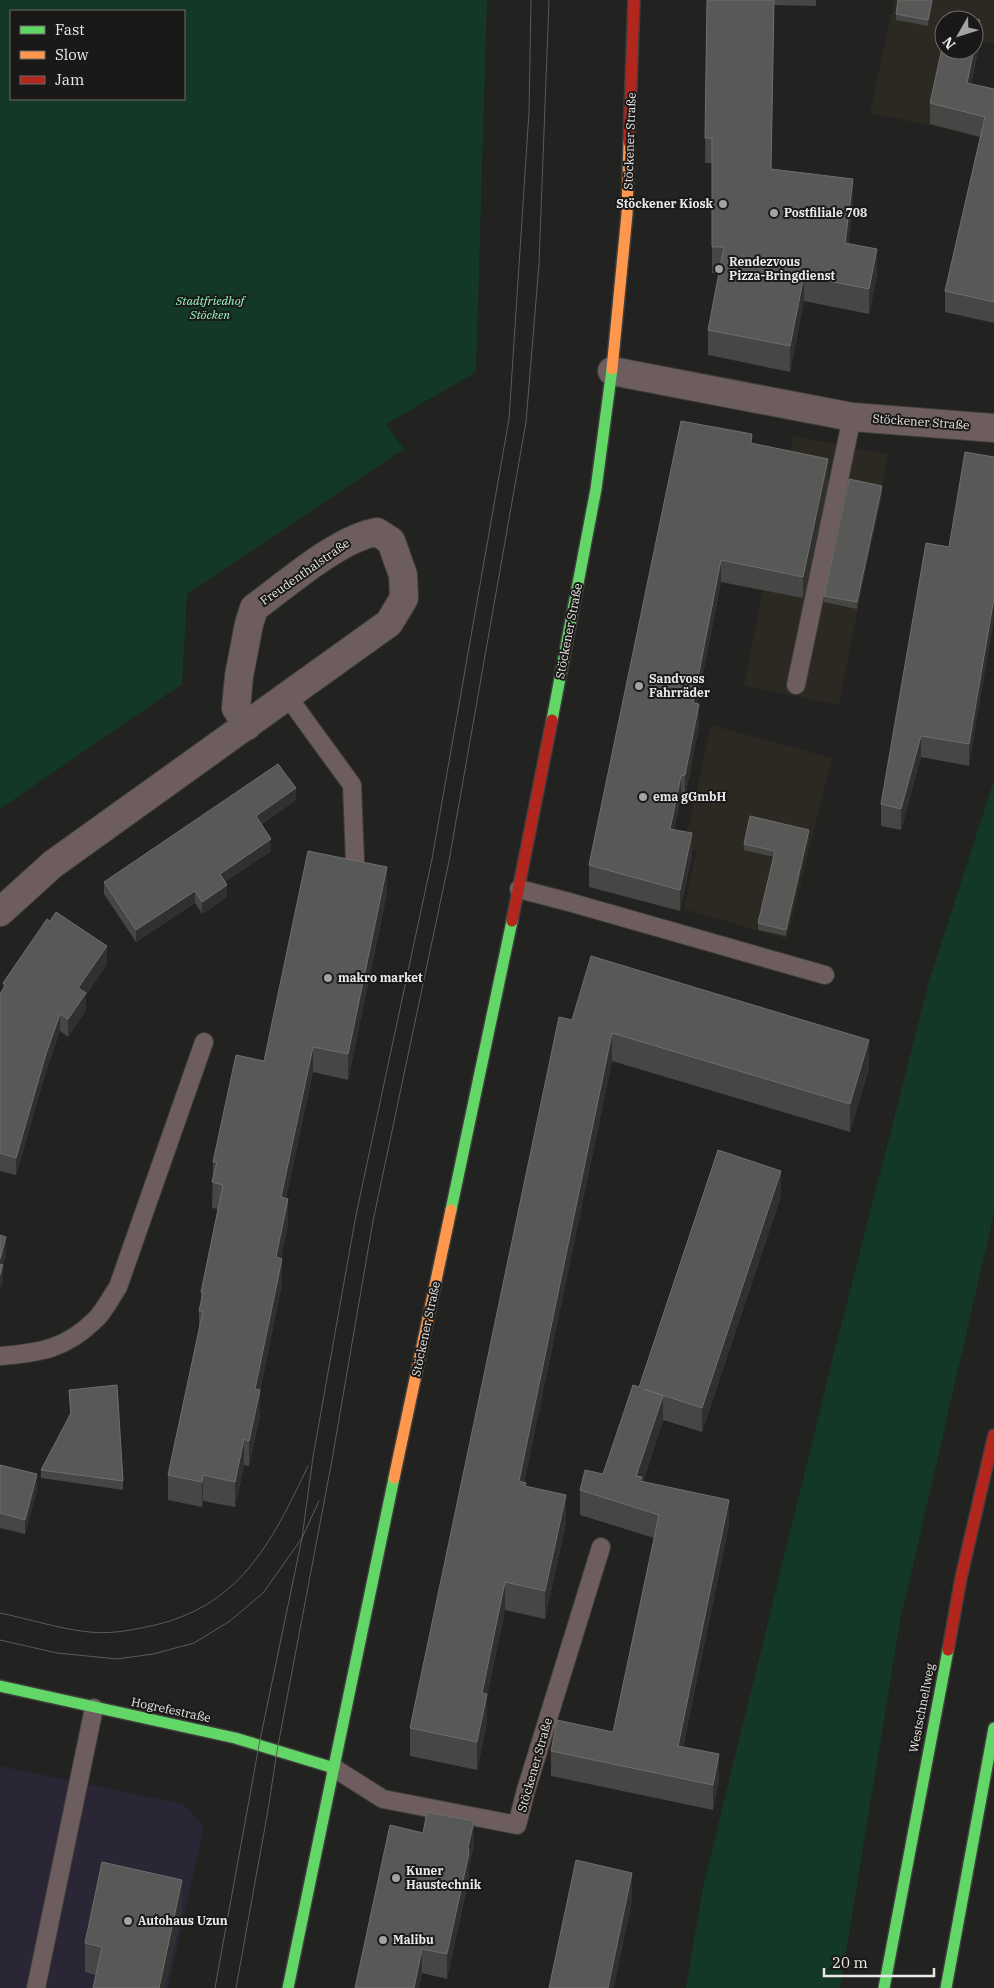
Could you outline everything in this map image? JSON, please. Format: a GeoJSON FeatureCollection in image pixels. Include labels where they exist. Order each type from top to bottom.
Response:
{"type":"FeatureCollection","features":[{"type":"Feature","properties":{"kind":"main road","name":"Stöckener Straße"},"geometry":{"type":"LineString","coordinates":[[288,1988],[334,1768],[347,1696],[519,890],[596,488],[612,371],[627,214],[634,0]]}},
{"type":"Feature","properties":{"kind":"main road","name":"Westschnellweg"},"geometry":{"type":"LineString","coordinates":[[884,1988],[961,1578],[994,1435]]}},
{"type":"Feature","properties":{"kind":"main road","name":"Hogrefestraße"},"geometry":{"type":"LineString","coordinates":[[0,1686],[235,1738],[334,1768]]}},
{"type":"Feature","properties":{"kind":"main road"},"geometry":{"type":"LineString","coordinates":[[946,1988],[994,1728]]}},
{"type":"Feature","properties":{"kind":"street","name":"Stöckener Straße"},"geometry":{"type":"LineString","coordinates":[[612,371],[852,417],[994,428]]}},
{"type":"Feature","properties":{"kind":"street","name":"Freudenthalstraße"},"geometry":{"type":"LineString","coordinates":[[0,912],[53,864],[288,697],[389,623],[404,598],[403,575],[391,541],[377,532],[365,534],[341,545],[254,608],[248,624],[239,676],[236,708],[247,726]]}},
{"type":"Feature","properties":{"kind":"lane"},"geometry":{"type":"LineString","coordinates":[[796,685],[852,417]]}},
{"type":"Feature","properties":{"kind":"lane"},"geometry":{"type":"LineString","coordinates":[[288,697],[352,785],[355,861]]}},
{"type":"Feature","properties":{"kind":"lane"},"geometry":{"type":"LineString","coordinates":[[519,890],[569,902],[825,975]]}},
{"type":"Feature","properties":{"kind":"lane"},"geometry":{"type":"LineString","coordinates":[[0,1356],[37,1353],[71,1341],[97,1318],[118,1287],[204,1042]]}},
{"type":"Feature","properties":{"kind":"lane","name":"Stöckener Straße"},"geometry":{"type":"LineString","coordinates":[[334,1768],[383,1799],[517,1825],[529,1780],[601,1547]]}},
{"type":"Feature","properties":{"kind":"lane"},"geometry":{"type":"LineString","coordinates":[[36,1988],[94,1708]]}},
{"type":"Feature","properties":{"kind":"shaded area"},"geometry":{"type":"Polygon","coordinates":[[[894,0],[994,0],[994,44],[984,42],[984,10],[934,10],[934,60],[976,60],[961,132],[870,113],[894,0]]]}},
{"type":"Feature","properties":{"kind":"shaded area"},"geometry":{"type":"Polygon","coordinates":[[[793,436],[888,454],[839,705],[744,686],[793,436]]]}},
{"type":"Feature","properties":{"kind":"shaded area"},"geometry":{"type":"Polygon","coordinates":[[[711,725],[832,758],[787,939],[684,909],[696,851],[684,848],[711,725]]]}},
{"type":"Feature","properties":{"kind":"shaded area"},"geometry":{"type":"Polygon","coordinates":[[[0,1766],[183,1804],[204,1827],[168,1988],[0,1988],[0,1766]]]}},
{"type":"Feature","properties":{"kind":"green space","name":"Stadtfriedhof Stöcken"},"geometry":{"type":"Polygon","coordinates":[[[0,0],[487,0],[476,372],[386,424],[404,449],[187,594],[182,684],[0,809],[0,0]]]}},
{"type":"Feature","properties":{"kind":"green space"},"geometry":{"type":"Polygon","coordinates":[[[994,780],[994,1213],[900,1622],[840,1988],[686,1988],[703,1887],[833,1357],[930,978],[994,780]]]}},
{"type":"Feature","properties":{"kind":"building"},"geometry":{"type":"Polygon","coordinates":[[[707,0],[774,0],[771,169],[853,179],[845,243],[877,249],[869,289],[804,276],[790,346],[708,330],[724,247],[712,247],[712,138],[705,138],[707,0]]]}},
{"type":"Feature","properties":{"kind":"building"},"geometry":{"type":"Polygon","coordinates":[[[898,0],[932,0],[928,20],[896,14],[898,0]]]}},
{"type":"Feature","properties":{"kind":"building"},"geometry":{"type":"Polygon","coordinates":[[[939,60],[972,60],[967,83],[994,89],[994,302],[945,291],[985,117],[930,103],[939,60]]]}},
{"type":"Feature","properties":{"kind":"building"},"geometry":{"type":"Polygon","coordinates":[[[681,421],[752,434],[751,443],[828,459],[803,577],[721,560],[693,703],[699,704],[685,775],[681,776],[670,829],[692,833],[680,890],[589,865],[681,421]]]}},
{"type":"Feature","properties":{"kind":"building"},"geometry":{"type":"Polygon","coordinates":[[[965,452],[994,457],[994,598],[969,744],[921,736],[901,809],[881,804],[926,543],[949,547],[965,452]]]}},
{"type":"Feature","properties":{"kind":"building"},"geometry":{"type":"Polygon","coordinates":[[[849,479],[882,486],[857,602],[824,596],[849,479]]]}},
{"type":"Feature","properties":{"kind":"building"},"geometry":{"type":"Polygon","coordinates":[[[278,764],[296,788],[256,816],[271,839],[220,874],[227,885],[202,902],[195,891],[136,930],[104,882],[278,764]]]}},
{"type":"Feature","properties":{"kind":"building"},"geometry":{"type":"Polygon","coordinates":[[[750,816],[809,830],[786,930],[758,923],[775,851],[744,844],[750,816]]]}},
{"type":"Feature","properties":{"kind":"building"},"geometry":{"type":"Polygon","coordinates":[[[308,851],[387,867],[348,1054],[313,1047],[281,1197],[288,1199],[276,1257],[282,1259],[255,1389],[260,1390],[249,1441],[244,1439],[235,1482],[203,1475],[202,1482],[168,1475],[203,1311],[199,1311],[203,1293],[201,1292],[223,1185],[212,1182],[217,1162],[213,1162],[236,1055],[264,1061],[308,851]]]}},
{"type":"Feature","properties":{"kind":"building"},"geometry":{"type":"Polygon","coordinates":[[[56,912],[107,946],[78,988],[86,993],[68,1019],[60,1014],[46,1054],[16,1158],[0,1153],[0,996],[6,985],[3,983],[47,919],[50,921],[56,912]]]}},
{"type":"Feature","properties":{"kind":"building"},"geometry":{"type":"Polygon","coordinates":[[[591,956],[869,1040],[850,1104],[612,1033],[519,1481],[526,1483],[525,1486],[566,1495],[545,1591],[505,1582],[482,1693],[487,1694],[477,1742],[410,1728],[559,1017],[572,1020],[591,956]]]}},
{"type":"Feature","properties":{"kind":"building"},"geometry":{"type":"Polygon","coordinates":[[[718,1150],[781,1171],[702,1408],[644,1389],[663,1396],[636,1476],[642,1477],[640,1481],[729,1500],[678,1746],[719,1754],[713,1785],[551,1751],[557,1720],[613,1732],[659,1515],[580,1490],[585,1470],[603,1474],[633,1385],[639,1387],[718,1150]]]}},
{"type":"Feature","properties":{"kind":"building"},"geometry":{"type":"Polygon","coordinates":[[[0,1235],[6,1237],[0,1259],[0,1235]]]}},
{"type":"Feature","properties":{"kind":"building"},"geometry":{"type":"Polygon","coordinates":[[[0,1264],[3,1265],[0,1275],[0,1264]]]}},
{"type":"Feature","properties":{"kind":"building"},"geometry":{"type":"Polygon","coordinates":[[[117,1385],[123,1481],[41,1470],[71,1413],[69,1390],[117,1385]]]}},
{"type":"Feature","properties":{"kind":"building"},"geometry":{"type":"Polygon","coordinates":[[[0,1465],[37,1474],[25,1520],[0,1513],[0,1465]]]}},
{"type":"Feature","properties":{"kind":"building"},"geometry":{"type":"Polygon","coordinates":[[[427,1812],[474,1821],[447,1954],[422,1949],[414,1988],[355,1988],[390,1825],[423,1833],[427,1812]]]}},
{"type":"Feature","properties":{"kind":"building"},"geometry":{"type":"Polygon","coordinates":[[[576,1860],[632,1873],[608,1988],[549,1988],[576,1860]]]}},
{"type":"Feature","properties":{"kind":"building"},"geometry":{"type":"Polygon","coordinates":[[[102,1862],[182,1880],[159,1988],[93,1988],[102,1947],[85,1943],[102,1862]]]}},
{"type":"Feature","properties":{"kind":"tram line"},"geometry":{"type":"LineString","coordinates":[[215,1988],[259,1745],[302,1538],[313,1457],[356,1215],[432,859],[509,419],[529,112],[531,0]]}},
{"type":"Feature","properties":{"kind":"tram line"},"geometry":{"type":"LineString","coordinates":[[236,1988],[277,1751],[332,1460],[373,1221],[449,861],[526,422],[539,264],[549,0]]}},
{"type":"Feature","properties":{"kind":"tram line"},"geometry":{"type":"LineString","coordinates":[[0,1613],[67,1629],[104,1633],[146,1627],[178,1618],[205,1605],[228,1589],[248,1569],[280,1522],[308,1466]]}},
{"type":"Feature","properties":{"kind":"tram line"},"geometry":{"type":"LineString","coordinates":[[0,1640],[57,1653],[117,1659],[153,1654],[194,1643],[230,1621],[263,1593],[302,1538],[319,1501]]}},
{"type":"Feature","properties":{"kind":"traffic: fast"},"geometry":{"type":"LineString","coordinates":[[552,720],[596,489],[612,369]]}},
{"type":"Feature","properties":{"kind":"traffic: fast"},"geometry":{"type":"LineString","coordinates":[[451,1210],[512,921]]}},
{"type":"Feature","properties":{"kind":"traffic: fast"},"geometry":{"type":"LineString","coordinates":[[288,1988],[394,1478]]}},
{"type":"Feature","properties":{"kind":"traffic: fast"},"geometry":{"type":"LineString","coordinates":[[884,1988],[948,1650]]}},
{"type":"Feature","properties":{"kind":"traffic: fast"},"geometry":{"type":"LineString","coordinates":[[0,1686],[235,1738],[334,1768]]}},
{"type":"Feature","properties":{"kind":"traffic: fast"},"geometry":{"type":"LineString","coordinates":[[946,1988],[994,1728]]}},
{"type":"Feature","properties":{"kind":"traffic: slow"},"geometry":{"type":"LineString","coordinates":[[612,369],[627,214],[629,142]]}},
{"type":"Feature","properties":{"kind":"traffic: slow"},"geometry":{"type":"LineString","coordinates":[[394,1478],[451,1210]]}},
{"type":"Feature","properties":{"kind":"traffic: jam"},"geometry":{"type":"LineString","coordinates":[[629,142],[634,0]]}},
{"type":"Feature","properties":{"kind":"traffic: jam"},"geometry":{"type":"LineString","coordinates":[[512,921],[552,720]]}},
{"type":"Feature","properties":{"kind":"traffic: jam"},"geometry":{"type":"LineString","coordinates":[[948,1650],[961,1578],[994,1435]]}},
{"type":"Feature","properties":{"kind":"place","name":"Stöckener Kiosk"},"geometry":{"type":"Point","coordinates":[723,204]}},
{"type":"Feature","properties":{"kind":"place","name":"Postfiliale 708"},"geometry":{"type":"Point","coordinates":[774,213]}},
{"type":"Feature","properties":{"kind":"place","name":"Rendezvous Pizza-Bringdienst"},"geometry":{"type":"Point","coordinates":[719,269]}},
{"type":"Feature","properties":{"kind":"place","name":"Sandvoss Fahrräder"},"geometry":{"type":"Point","coordinates":[639,686]}},
{"type":"Feature","properties":{"kind":"place","name":"ema gGmbH"},"geometry":{"type":"Point","coordinates":[643,797]}},
{"type":"Feature","properties":{"kind":"place","name":"makro market"},"geometry":{"type":"Point","coordinates":[328,978]}},
{"type":"Feature","properties":{"kind":"place","name":"Kuner Haustechnik"},"geometry":{"type":"Point","coordinates":[396,1878]}},
{"type":"Feature","properties":{"kind":"place","name":"Autohaus Uzun"},"geometry":{"type":"Point","coordinates":[128,1921]}},
{"type":"Feature","properties":{"kind":"place","name":"Malibu"},"geometry":{"type":"Point","coordinates":[383,1940]}}]}
